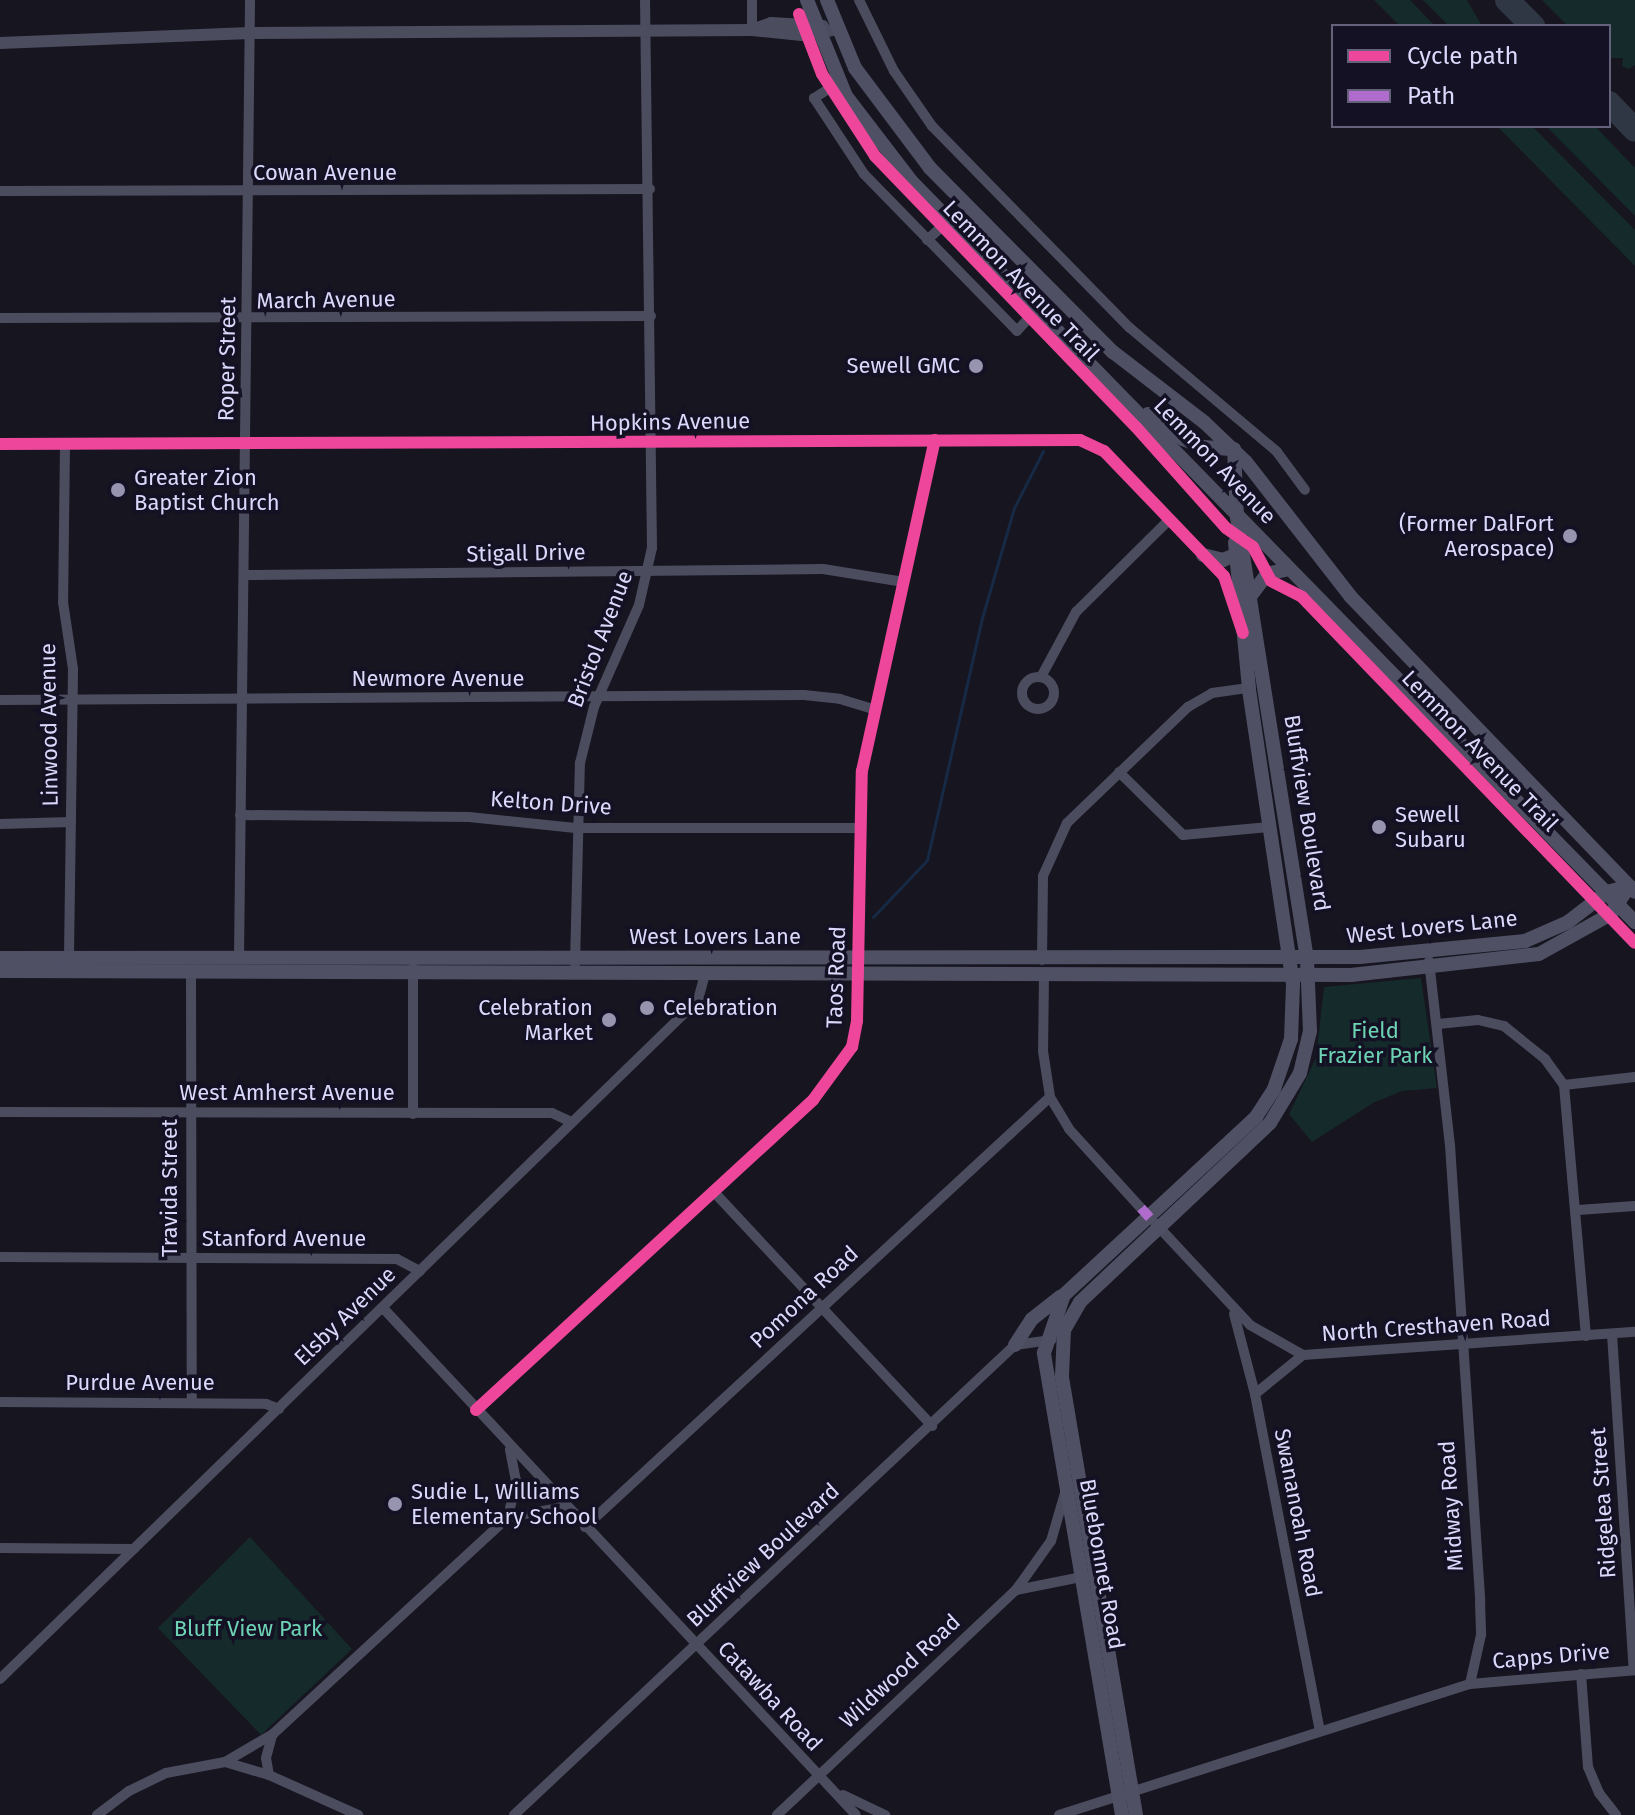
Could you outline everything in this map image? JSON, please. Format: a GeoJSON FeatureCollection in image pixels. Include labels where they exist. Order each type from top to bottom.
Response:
{"type":"FeatureCollection","features":[{"type":"Feature","properties":{"kind":"main road","name":"Lemmon Avenue"},"geometry":{"type":"LineString","coordinates":[[807,0],[839,82],[883,148],[1237,517],[1635,922]]}},
{"type":"Feature","properties":{"kind":"main road","name":"Lemmon Avenue"},"geometry":{"type":"LineString","coordinates":[[827,0],[867,89],[908,143],[1122,360],[1234,449],[1330,573],[1632,889]]}},
{"type":"Feature","properties":{"kind":"main road"},"geometry":{"type":"LineString","coordinates":[[1036,310],[1053,293]]}},
{"type":"Feature","properties":{"kind":"main road"},"geometry":{"type":"LineString","coordinates":[[1121,395],[1183,439],[1203,447],[1234,449]]}},
{"type":"Feature","properties":{"kind":"main road","name":"Bluffview Boulevard"},"geometry":{"type":"LineString","coordinates":[[1046,1340],[1064,1295],[1256,1117],[1274,1089],[1291,1039],[1291,975],[1243,633],[1234,449]]}},
{"type":"Feature","properties":{"kind":"main road","name":"Bluffview Boulevard"},"geometry":{"type":"LineString","coordinates":[[1062,1340],[1080,1302],[1150,1218],[1258,1135],[1291,1092],[1310,1031],[1307,959],[1252,594],[1237,517]]}},
{"type":"Feature","properties":{"kind":"main road"},"geometry":{"type":"LineString","coordinates":[[1203,555],[1223,560],[1237,554]]}},
{"type":"Feature","properties":{"kind":"main road"},"geometry":{"type":"LineString","coordinates":[[1252,594],[1267,574],[1289,569]]}},
{"type":"Feature","properties":{"kind":"main road"},"geometry":{"type":"LineString","coordinates":[[1391,673],[1410,680],[1447,715],[1460,711]]}},
{"type":"Feature","properties":{"kind":"main road"},"geometry":{"type":"LineString","coordinates":[[1249,688],[1265,686]]}},
{"type":"Feature","properties":{"kind":"main road"},"geometry":{"type":"LineString","coordinates":[[1469,752],[1485,736]]}},
{"type":"Feature","properties":{"kind":"main road"},"geometry":{"type":"LineString","coordinates":[[1269,827],[1286,824]]}},
{"type":"Feature","properties":{"kind":"main road","name":"West Lovers Lane"},"geometry":{"type":"LineString","coordinates":[[1043,967],[1307,959],[1525,941],[1568,922],[1607,892],[1632,889]]}},
{"type":"Feature","properties":{"kind":"main road","name":"West Lovers Lane"},"geometry":{"type":"LineString","coordinates":[[0,971],[69,965],[1043,967],[1309,976],[1431,968],[1539,954],[1583,934],[1620,906],[1632,889]]}},
{"type":"Feature","properties":{"kind":"main road","name":"West Lovers Lane"},"geometry":{"type":"LineString","coordinates":[[0,958],[69,965]]}},
{"type":"Feature","properties":{"kind":"main road"},"geometry":{"type":"LineString","coordinates":[[1015,1345],[1032,1319],[1064,1295]]}},
{"type":"Feature","properties":{"kind":"main road","name":"Bluebonnet Road"},"geometry":{"type":"LineString","coordinates":[[1046,1340],[1045,1376],[1088,1576],[1128,1793]]}},
{"type":"Feature","properties":{"kind":"main road","name":"Bluebonnet Road"},"geometry":{"type":"LineString","coordinates":[[1062,1340],[1062,1376],[1088,1576]]}},
{"type":"Feature","properties":{"kind":"main road"},"geometry":{"type":"LineString","coordinates":[[1122,1815],[1128,1793]]}},
{"type":"Feature","properties":{"kind":"main road"},"geometry":{"type":"LineString","coordinates":[[1128,1793],[1136,1815]]}},
{"type":"Feature","properties":{"kind":"street","name":"Roper Street"},"geometry":{"type":"LineString","coordinates":[[238,965],[250,0]]}},
{"type":"Feature","properties":{"kind":"street","name":"Bristol Avenue"},"geometry":{"type":"LineString","coordinates":[[575,966],[575,828],[580,763],[598,699],[649,572],[652,442],[645,0]]}},
{"type":"Feature","properties":{"kind":"street"},"geometry":{"type":"LineString","coordinates":[[752,0],[752,30]]}},
{"type":"Feature","properties":{"kind":"street","name":"Lemmon Avenue"},"geometry":{"type":"LineString","coordinates":[[859,0],[894,71],[932,126],[1130,328],[1277,452],[1305,490]]}},
{"type":"Feature","properties":{"kind":"street"},"geometry":{"type":"LineString","coordinates":[[0,43],[250,33],[752,30],[771,23],[838,29]]}},
{"type":"Feature","properties":{"kind":"street"},"geometry":{"type":"LineString","coordinates":[[839,82],[814,98],[857,165],[1017,331],[1036,310]]}},
{"type":"Feature","properties":{"kind":"street","name":"Cowan Avenue"},"geometry":{"type":"LineString","coordinates":[[0,191],[248,193],[650,189]]}},
{"type":"Feature","properties":{"kind":"street"},"geometry":{"type":"LineString","coordinates":[[927,240],[949,220]]}},
{"type":"Feature","properties":{"kind":"street","name":"March Avenue"},"geometry":{"type":"LineString","coordinates":[[0,318],[248,320],[651,316]]}},
{"type":"Feature","properties":{"kind":"street","name":"Taos Road"},"geometry":{"type":"LineString","coordinates":[[476,1410],[714,1192],[844,1063],[856,1036],[858,828],[875,710],[935,440]]}},
{"type":"Feature","properties":{"kind":"street","name":"Hopkins Avenue"},"geometry":{"type":"LineString","coordinates":[[0,444],[245,447],[1089,441],[1170,519],[1230,584],[1243,633]]}},
{"type":"Feature","properties":{"kind":"street","name":"Linwood Avenue"},"geometry":{"type":"LineString","coordinates":[[65,445],[63,602],[73,700],[69,965]]}},
{"type":"Feature","properties":{"kind":"street"},"geometry":{"type":"LineString","coordinates":[[1041,677],[1076,612],[1170,519]]}},
{"type":"Feature","properties":{"kind":"street","name":"Stigall Drive"},"geometry":{"type":"LineString","coordinates":[[244,575],[823,569],[904,582]]}},
{"type":"Feature","properties":{"kind":"street","name":"North Cresthaven Road"},"geometry":{"type":"LineString","coordinates":[[1249,688],[1200,699],[1067,823],[1048,857],[1041,892],[1043,1051],[1050,1097],[1069,1129],[1229,1305],[1258,1331],[1303,1355],[1635,1332]]}},
{"type":"Feature","properties":{"kind":"street","name":"Newmore Avenue"},"geometry":{"type":"LineString","coordinates":[[0,700],[598,699],[804,695],[840,699],[875,710]]}},
{"type":"Feature","properties":{"kind":"street"},"geometry":{"type":"LineString","coordinates":[[1119,772],[1183,835],[1269,827]]}},
{"type":"Feature","properties":{"kind":"street","name":"Kelton Drive"},"geometry":{"type":"LineString","coordinates":[[240,815],[469,817],[575,828],[858,828]]}},
{"type":"Feature","properties":{"kind":"street"},"geometry":{"type":"LineString","coordinates":[[0,824],[71,822]]}},
{"type":"Feature","properties":{"kind":"street","name":"Midway Road"},"geometry":{"type":"LineString","coordinates":[[1426,951],[1438,1024],[1463,1345],[1481,1635],[1470,1684]]}},
{"type":"Feature","properties":{"kind":"street","name":"Travida Street"},"geometry":{"type":"LineString","coordinates":[[191,965],[192,1403]]}},
{"type":"Feature","properties":{"kind":"street"},"geometry":{"type":"LineString","coordinates":[[413,965],[413,1114]]}},
{"type":"Feature","properties":{"kind":"street","name":"Elsby Avenue"},"geometry":{"type":"LineString","coordinates":[[0,1679],[698,1000],[705,966]]}},
{"type":"Feature","properties":{"kind":"street"},"geometry":{"type":"LineString","coordinates":[[1438,1024],[1478,1020],[1504,1026],[1545,1059],[1564,1085],[1578,1210],[1586,1336]]}},
{"type":"Feature","properties":{"kind":"street"},"geometry":{"type":"LineString","coordinates":[[1564,1085],[1635,1077]]}},
{"type":"Feature","properties":{"kind":"street","name":"Pomona Road"},"geometry":{"type":"LineString","coordinates":[[585,1527],[1050,1097]]}},
{"type":"Feature","properties":{"kind":"street","name":"West Amherst Avenue"},"geometry":{"type":"LineString","coordinates":[[0,1112],[552,1113],[571,1122]]}},
{"type":"Feature","properties":{"kind":"street"},"geometry":{"type":"LineString","coordinates":[[714,1192],[932,1426]]}},
{"type":"Feature","properties":{"kind":"street"},"geometry":{"type":"LineString","coordinates":[[1578,1210],[1635,1206]]}},
{"type":"Feature","properties":{"kind":"street","name":"Stanford Avenue"},"geometry":{"type":"LineString","coordinates":[[0,1257],[397,1259],[420,1271]]}},
{"type":"Feature","properties":{"kind":"street","name":"Swananoah Road"},"geometry":{"type":"LineString","coordinates":[[1229,1305],[1243,1338],[1255,1394],[1320,1731]]}},
{"type":"Feature","properties":{"kind":"street","name":"Catawba Road"},"geometry":{"type":"LineString","coordinates":[[383,1308],[565,1507],[838,1792],[856,1815]]}},
{"type":"Feature","properties":{"kind":"street","name":"Ridgelea Street"},"geometry":{"type":"LineString","coordinates":[[1612,1334],[1634,1670]]}},
{"type":"Feature","properties":{"kind":"street"},"geometry":{"type":"LineString","coordinates":[[1015,1345],[1062,1340]]}},
{"type":"Feature","properties":{"kind":"street","name":"Bluffview Boulevard"},"geometry":{"type":"LineString","coordinates":[[514,1815],[697,1647],[1015,1345]]}},
{"type":"Feature","properties":{"kind":"street"},"geometry":{"type":"LineString","coordinates":[[1255,1394],[1303,1355]]}},
{"type":"Feature","properties":{"kind":"street","name":"Purdue Avenue"},"geometry":{"type":"LineString","coordinates":[[0,1402],[192,1403],[279,1409]]}},
{"type":"Feature","properties":{"kind":"street"},"geometry":{"type":"LineString","coordinates":[[503,1438],[516,1468],[508,1517]]}},
{"type":"Feature","properties":{"kind":"street","name":"Wildwood Road"},"geometry":{"type":"LineString","coordinates":[[777,1815],[1016,1590],[1040,1561],[1058,1524],[1066,1483]]}},
{"type":"Feature","properties":{"kind":"street"},"geometry":{"type":"LineString","coordinates":[[97,1815],[147,1781],[225,1762],[273,1734],[508,1517],[565,1507]]}},
{"type":"Feature","properties":{"kind":"street"},"geometry":{"type":"LineString","coordinates":[[0,1548],[134,1549]]}},
{"type":"Feature","properties":{"kind":"street"},"geometry":{"type":"LineString","coordinates":[[1040,1561],[1045,1583]]}},
{"type":"Feature","properties":{"kind":"street","name":"Wildwood Road"},"geometry":{"type":"LineString","coordinates":[[1016,1590],[1088,1576]]}},
{"type":"Feature","properties":{"kind":"street","name":"Capps Drive"},"geometry":{"type":"LineString","coordinates":[[1470,1684],[1634,1670]]}},
{"type":"Feature","properties":{"kind":"street"},"geometry":{"type":"LineString","coordinates":[[1581,1674],[1588,1767],[1599,1793],[1616,1815]]}},
{"type":"Feature","properties":{"kind":"street"},"geometry":{"type":"LineString","coordinates":[[1059,1815],[1470,1684]]}},
{"type":"Feature","properties":{"kind":"street"},"geometry":{"type":"LineString","coordinates":[[269,1775],[266,1758],[273,1734]]}},
{"type":"Feature","properties":{"kind":"street"},"geometry":{"type":"LineString","coordinates":[[225,1762],[269,1775],[358,1815]]}},
{"type":"Feature","properties":{"kind":"street","name":"Catawba Road"},"geometry":{"type":"LineString","coordinates":[[838,1792],[885,1815]]}},
{"type":"Feature","properties":{"kind":"green space"},"geometry":{"type":"Polygon","coordinates":[[[1374,0],[1410,0],[1433,24],[1398,24],[1374,0]]]}},
{"type":"Feature","properties":{"kind":"green space"},"geometry":{"type":"Polygon","coordinates":[[[1423,0],[1467,0],[1481,24],[1447,24],[1423,0]]]}},
{"type":"Feature","properties":{"kind":"green space"},"geometry":{"type":"Polygon","coordinates":[[[1542,0],[1635,0],[1635,65],[1629,69],[1622,66],[1623,58],[1611,58],[1611,24],[1566,24],[1542,0]]]}},
{"type":"Feature","properties":{"kind":"green space"},"geometry":{"type":"Polygon","coordinates":[[[1499,128],[1534,128],[1635,230],[1635,266],[1499,128]]]}},
{"type":"Feature","properties":{"kind":"green space"},"geometry":{"type":"Polygon","coordinates":[[[1548,128],[1597,128],[1635,168],[1635,216],[1548,128]]]}},
{"type":"Feature","properties":{"kind":"green space","name":"Field Frazier Park"},"geometry":{"type":"Polygon","coordinates":[[[1421,978],[1437,1088],[1402,1091],[1373,1103],[1312,1142],[1289,1114],[1316,1058],[1324,987],[1421,978]]]}},
{"type":"Feature","properties":{"kind":"green space","name":"Bluff View Park"},"geometry":{"type":"Polygon","coordinates":[[[250,1537],[352,1649],[261,1735],[158,1628],[250,1537]]]}},
{"type":"Feature","properties":{"kind":"waterway"},"geometry":{"type":"LineString","coordinates":[[873,917],[927,860],[982,618],[1014,508],[1043,451]]}},
{"type":"Feature","properties":{"kind":"taxiway"},"geometry":{"type":"LineString","coordinates":[[1507,0],[1531,24]]}},
{"type":"Feature","properties":{"kind":"taxiway"},"geometry":{"type":"LineString","coordinates":[[1611,105],[1635,130]]}},
{"type":"Feature","properties":{"kind":"marked path"},"geometry":{"type":"LineString","coordinates":[[1141,1208],[1150,1218]]}},
{"type":"Feature","properties":{"kind":"cycle path","name":"Lemmon Avenue Trail"},"geometry":{"type":"LineString","coordinates":[[799,14],[822,74],[875,156],[1136,427],[1226,528],[1253,547],[1271,581]]}},
{"type":"Feature","properties":{"kind":"cycle path"},"geometry":{"type":"LineString","coordinates":[[476,1410],[813,1100],[852,1047],[857,1021],[862,771],[935,440]]}},
{"type":"Feature","properties":{"kind":"cycle path"},"geometry":{"type":"LineString","coordinates":[[0,444],[1080,440],[1104,451],[1224,576],[1243,633]]}},
{"type":"Feature","properties":{"kind":"cycle path","name":"Lemmon Avenue Trail"},"geometry":{"type":"LineString","coordinates":[[1271,581],[1302,597],[1635,943]]}},
{"type":"Feature","properties":{"kind":"place","name":"Sewell GMC"},"geometry":{"type":"Point","coordinates":[976,366]}},
{"type":"Feature","properties":{"kind":"place","name":"Greater Zion Baptist Church"},"geometry":{"type":"Point","coordinates":[118,490]}},
{"type":"Feature","properties":{"kind":"place","name":"(Former DalFort Aerospace)"},"geometry":{"type":"Point","coordinates":[1570,536]}},
{"type":"Feature","properties":{"kind":"place","name":"Sewell Subaru"},"geometry":{"type":"Point","coordinates":[1379,827]}},
{"type":"Feature","properties":{"kind":"place","name":"Celebration"},"geometry":{"type":"Point","coordinates":[647,1008]}},
{"type":"Feature","properties":{"kind":"place","name":"Celebration Market"},"geometry":{"type":"Point","coordinates":[609,1020]}},
{"type":"Feature","properties":{"kind":"place","name":"Sudie L, Williams Elementary School"},"geometry":{"type":"Point","coordinates":[395,1504]}}]}
